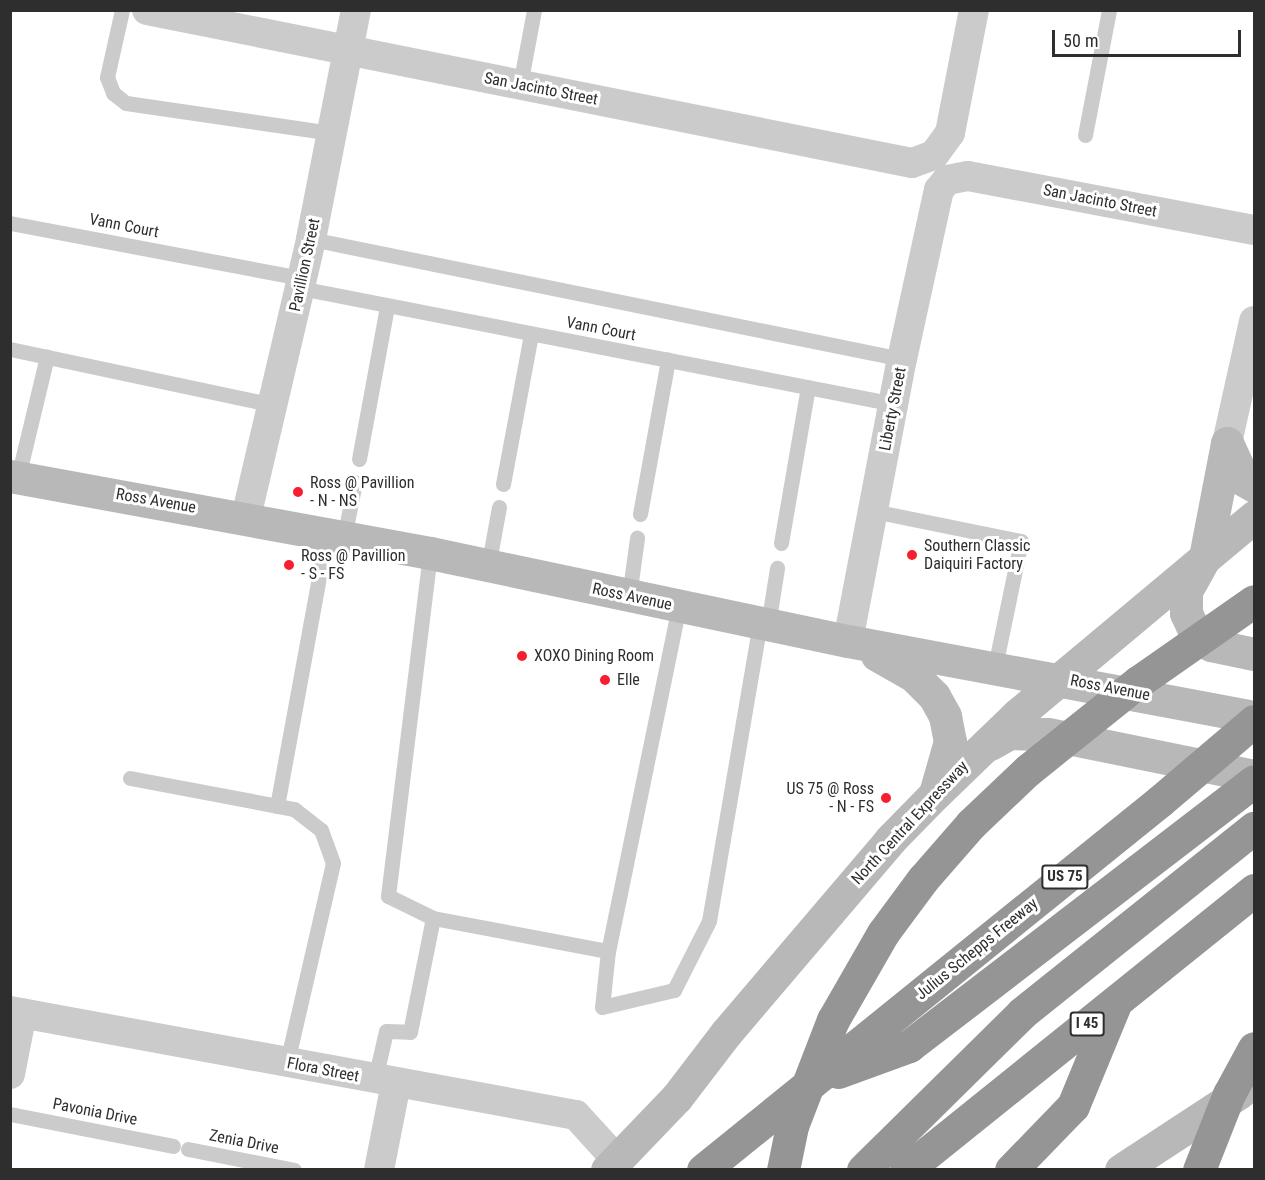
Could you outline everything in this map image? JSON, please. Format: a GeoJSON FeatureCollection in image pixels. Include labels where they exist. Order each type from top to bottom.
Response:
{"type":"FeatureCollection","features":[{"type":"Feature","properties":{"kind":"highway"},"geometry":{"type":"LineString","coordinates":[[783,1170],[792,1126],[833,1020],[883,933],[971,824],[1029,770],[1254,586]]}},
{"type":"Feature","properties":{"kind":"highway"},"geometry":{"type":"LineString","coordinates":[[1138,682],[1254,601]]}},
{"type":"Feature","properties":{"kind":"highway","name":"Julius Schepps Freeway"},"geometry":{"type":"LineString","coordinates":[[809,1083],[1160,801],[1254,719]]}},
{"type":"Feature","properties":{"kind":"highway"},"geometry":{"type":"LineString","coordinates":[[809,1083],[909,1046],[1254,781]]}},
{"type":"Feature","properties":{"kind":"highway"},"geometry":{"type":"LineString","coordinates":[[863,1170],[1022,1013],[1254,828]]}},
{"type":"Feature","properties":{"kind":"highway","name":"I 45"},"geometry":{"type":"LineString","coordinates":[[906,1170],[1254,890]]}},
{"type":"Feature","properties":{"kind":"highway"},"geometry":{"type":"LineString","coordinates":[[1011,1170],[1073,1106],[1116,1001]]}},
{"type":"Feature","properties":{"kind":"highway"},"geometry":{"type":"LineString","coordinates":[[1199,1170],[1229,1094],[1254,1048]]}},
{"type":"Feature","properties":{"kind":"highway","name":"US 75"},"geometry":{"type":"LineString","coordinates":[[703,1170],[809,1083]]}},
{"type":"Feature","properties":{"kind":"highway"},"geometry":{"type":"LineString","coordinates":[[695,1170],[743,1137]]}},
{"type":"Feature","properties":{"kind":"main road"},"geometry":{"type":"LineString","coordinates":[[1227,443],[1244,480],[1254,486]]}},
{"type":"Feature","properties":{"kind":"main road"},"geometry":{"type":"LineString","coordinates":[[1227,443],[1205,557],[1186,591],[1186,613],[1195,633],[1211,645],[1254,654]]}},
{"type":"Feature","properties":{"kind":"main road","name":"Ross Avenue"},"geometry":{"type":"LineString","coordinates":[[14,476],[430,553],[764,624],[1061,679],[1254,719]]}},
{"type":"Feature","properties":{"kind":"main road","name":"North Central Expressway"},"geometry":{"type":"LineString","coordinates":[[612,1165],[677,1097],[726,1033],[890,840],[935,794],[979,751],[1061,679],[1254,517]]}},
{"type":"Feature","properties":{"kind":"main road"},"geometry":{"type":"LineString","coordinates":[[849,641],[914,676],[934,696],[945,716],[950,741],[935,794]]}},
{"type":"Feature","properties":{"kind":"main road"},"geometry":{"type":"LineString","coordinates":[[979,751],[1010,734],[1048,734],[1254,776]]}},
{"type":"Feature","properties":{"kind":"main road"},"geometry":{"type":"LineString","coordinates":[[1121,1170],[1254,1080]]}},
{"type":"Feature","properties":{"kind":"street","name":"San Jacinto Street"},"geometry":{"type":"LineString","coordinates":[[147,10],[940,167],[968,176],[1254,230]]}},
{"type":"Feature","properties":{"kind":"street","name":"Pavillion Street"},"geometry":{"type":"LineString","coordinates":[[246,518],[311,239],[356,10]]}},
{"type":"Feature","properties":{"kind":"street","name":"Liberty Street"},"geometry":{"type":"LineString","coordinates":[[849,641],[894,404],[939,190],[940,167],[950,133],[974,10]]}},
{"type":"Feature","properties":{"kind":"street"},"geometry":{"type":"LineString","coordinates":[[1227,443],[1254,321]]}},
{"type":"Feature","properties":{"kind":"street"},"geometry":{"type":"LineString","coordinates":[[10,1074],[16,1012]]}},
{"type":"Feature","properties":{"kind":"street","name":"Flora Street"},"geometry":{"type":"LineString","coordinates":[[16,1012],[576,1115],[612,1165]]}},
{"type":"Feature","properties":{"kind":"street"},"geometry":{"type":"LineString","coordinates":[[379,1170],[385,1081]]}},
{"type":"Feature","properties":{"kind":"lane"},"geometry":{"type":"LineString","coordinates":[[122,10],[107,77],[113,93],[126,103],[332,133]]}},
{"type":"Feature","properties":{"kind":"lane"},"geometry":{"type":"LineString","coordinates":[[520,85],[534,10]]}},
{"type":"Feature","properties":{"kind":"lane"},"geometry":{"type":"LineString","coordinates":[[1085,135],[1109,10]]}},
{"type":"Feature","properties":{"kind":"lane","name":"Vann Court"},"geometry":{"type":"LineString","coordinates":[[10,223],[301,283],[387,306],[894,404]]}},
{"type":"Feature","properties":{"kind":"lane"},"geometry":{"type":"LineString","coordinates":[[311,239],[903,359]]}},
{"type":"Feature","properties":{"kind":"lane"},"geometry":{"type":"LineString","coordinates":[[359,459],[387,306]]}},
{"type":"Feature","properties":{"kind":"lane"},"geometry":{"type":"LineString","coordinates":[[503,484],[531,333]]}},
{"type":"Feature","properties":{"kind":"lane"},"geometry":{"type":"LineString","coordinates":[[10,349],[273,405]]}},
{"type":"Feature","properties":{"kind":"lane"},"geometry":{"type":"LineString","coordinates":[[14,476],[47,356]]}},
{"type":"Feature","properties":{"kind":"lane"},"geometry":{"type":"LineString","coordinates":[[640,514],[668,360]]}},
{"type":"Feature","properties":{"kind":"lane"},"geometry":{"type":"LineString","coordinates":[[781,543],[808,387]]}},
{"type":"Feature","properties":{"kind":"lane"},"geometry":{"type":"LineString","coordinates":[[277,806],[336,536],[355,482]]}},
{"type":"Feature","properties":{"kind":"lane"},"geometry":{"type":"LineString","coordinates":[[488,567],[499,507]]}},
{"type":"Feature","properties":{"kind":"lane"},"geometry":{"type":"LineString","coordinates":[[873,511],[1021,541],[995,667]]}},
{"type":"Feature","properties":{"kind":"lane"},"geometry":{"type":"LineString","coordinates":[[629,596],[637,538]]}},
{"type":"Feature","properties":{"kind":"lane"},"geometry":{"type":"LineString","coordinates":[[430,553],[388,896],[433,918],[609,951]]}},
{"type":"Feature","properties":{"kind":"lane"},"geometry":{"type":"LineString","coordinates":[[679,606],[609,951],[602,1007],[674,990],[708,921],[764,624],[777,568]]}},
{"type":"Feature","properties":{"kind":"lane"},"geometry":{"type":"LineString","coordinates":[[130,778],[277,806],[309,817],[330,846],[333,863],[287,1063]]}},
{"type":"Feature","properties":{"kind":"lane"},"geometry":{"type":"LineString","coordinates":[[385,1081],[386,1031],[410,1032],[433,918]]}},
{"type":"Feature","properties":{"kind":"lane","name":"Pavonia Drive"},"geometry":{"type":"LineString","coordinates":[[10,1114],[180,1148]]}},
{"type":"Feature","properties":{"kind":"lane","name":"Zenia Drive"},"geometry":{"type":"LineString","coordinates":[[180,1148],[294,1170]]}},
{"type":"Feature","properties":{"kind":"place","name":"Ross @ Pavillion - N - NS"},"geometry":{"type":"Point","coordinates":[298,492]}},
{"type":"Feature","properties":{"kind":"place","name":"Southern Classic Daiquiri Factory"},"geometry":{"type":"Point","coordinates":[912,555]}},
{"type":"Feature","properties":{"kind":"place","name":"Ross @ Pavillion - S - FS"},"geometry":{"type":"Point","coordinates":[289,565]}},
{"type":"Feature","properties":{"kind":"place","name":"XOXO Dining Room"},"geometry":{"type":"Point","coordinates":[522,656]}},
{"type":"Feature","properties":{"kind":"place","name":"Elle"},"geometry":{"type":"Point","coordinates":[605,680]}},
{"type":"Feature","properties":{"kind":"place","name":"US 75 @ Ross - N - FS"},"geometry":{"type":"Point","coordinates":[886,798]}}]}
